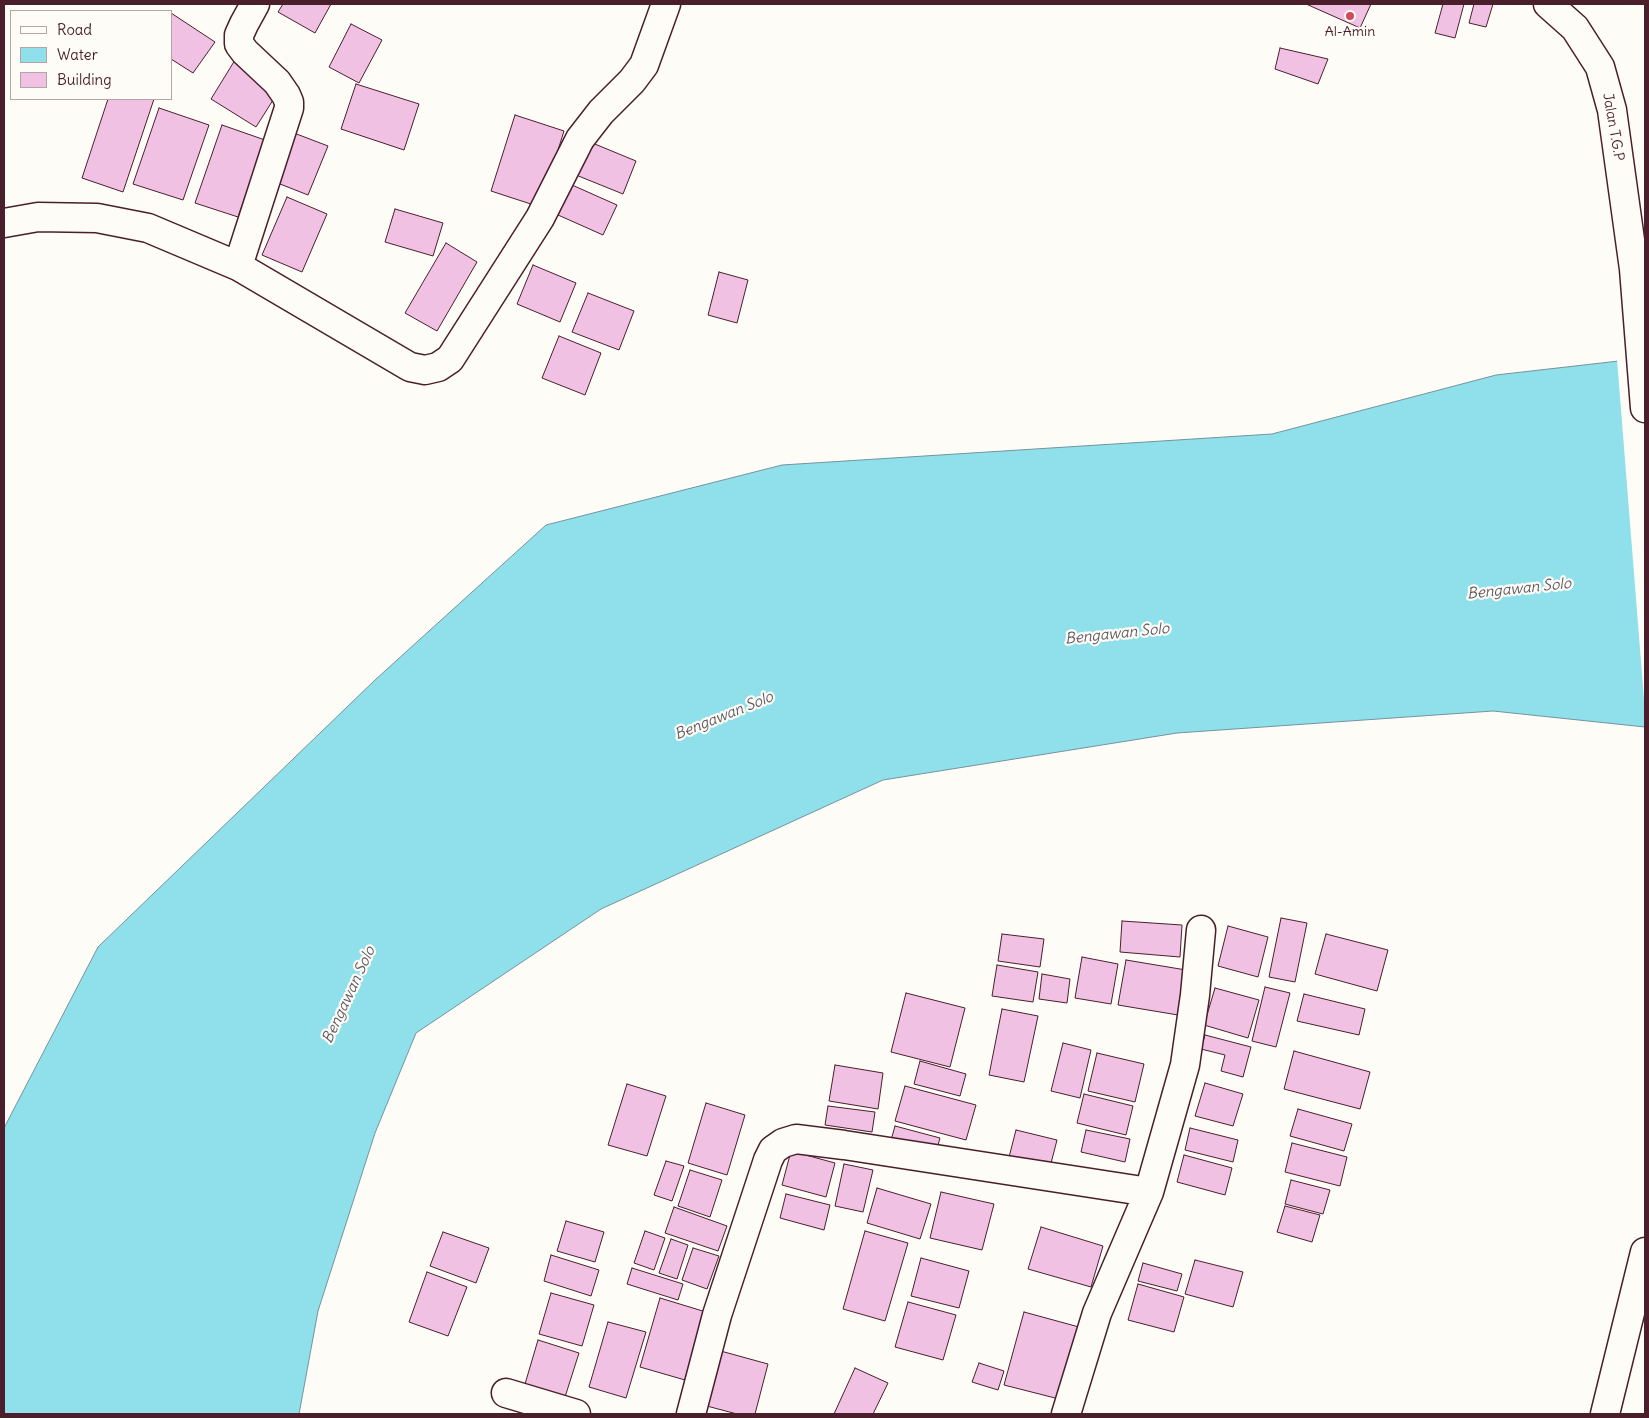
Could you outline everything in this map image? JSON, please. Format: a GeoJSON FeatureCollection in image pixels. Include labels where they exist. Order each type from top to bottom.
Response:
{"type":"FeatureCollection","features":[{"type":"Feature","properties":{"kind":"street"},"geometry":{"type":"LineString","coordinates":[[238,266],[289,108],[286,94],[277,82],[244,52],[239,44],[239,35],[255,4]]}},
{"type":"Feature","properties":{"kind":"street"},"geometry":{"type":"LineString","coordinates":[[4,223],[38,217],[96,218],[148,228],[238,266],[410,367],[425,370],[438,367],[450,359],[540,218],[580,139],[644,65],[666,4]]}},
{"type":"Feature","properties":{"kind":"street","name":"Jalan T.G.P"},"geometry":{"type":"LineString","coordinates":[[1548,4],[1576,28],[1600,67],[1612,110],[1634,269],[1645,408]]}},
{"type":"Feature","properties":{"kind":"street"},"geometry":{"type":"LineString","coordinates":[[1066,1414],[1097,1313],[1149,1192],[1185,1065],[1195,995],[1201,930]]}},
{"type":"Feature","properties":{"kind":"street"},"geometry":{"type":"LineString","coordinates":[[691,1414],[717,1315],[768,1160],[773,1150],[783,1144],[796,1139],[844,1145],[1149,1192]]}},
{"type":"Feature","properties":{"kind":"street"},"geometry":{"type":"LineString","coordinates":[[1605,1414],[1645,1252]]}},
{"type":"Feature","properties":{"kind":"street"},"geometry":{"type":"LineString","coordinates":[[506,1393],[576,1414]]}},
{"type":"Feature","properties":{"kind":"water","name":"Bengawan Solo"},"geometry":{"type":"Polygon","coordinates":[[[1645,358],[1645,727],[1493,711],[1177,733],[883,780],[601,909],[416,1033],[375,1133],[318,1311],[299,1414],[4,1414],[4,1128],[98,947],[375,680],[546,525],[782,465],[1272,434],[1496,375],[1645,358]]]}},
{"type":"Feature","properties":{"kind":"pier"},"geometry":{"type":"Polygon","coordinates":[[[1645,355],[1645,712],[1617,359],[1645,355]]]}},
{"type":"Feature","properties":{"kind":"building"},"geometry":{"type":"Polygon","coordinates":[[[283,4],[331,4],[315,33],[278,12],[283,4]]]}},
{"type":"Feature","properties":{"kind":"building","name":"Al-Amin"},"geometry":{"type":"Polygon","coordinates":[[[1306,4],[1371,4],[1360,28],[1306,4]]]}},
{"type":"Feature","properties":{"kind":"building"},"geometry":{"type":"Polygon","coordinates":[[[1443,4],[1464,4],[1455,38],[1435,33],[1443,4]]]}},
{"type":"Feature","properties":{"kind":"building"},"geometry":{"type":"Polygon","coordinates":[[[1474,4],[1493,4],[1486,27],[1469,23],[1474,4]]]}},
{"type":"Feature","properties":{"kind":"building"},"geometry":{"type":"Polygon","coordinates":[[[172,14],[215,42],[193,73],[172,60],[172,14]]]}},
{"type":"Feature","properties":{"kind":"building"},"geometry":{"type":"Polygon","coordinates":[[[351,24],[382,40],[359,83],[329,67],[351,24]]]}},
{"type":"Feature","properties":{"kind":"building"},"geometry":{"type":"Polygon","coordinates":[[[1280,48],[1328,59],[1318,84],[1275,69],[1280,48]]]}},
{"type":"Feature","properties":{"kind":"building"},"geometry":{"type":"Polygon","coordinates":[[[235,60],[280,89],[256,127],[211,99],[235,60]]]}},
{"type":"Feature","properties":{"kind":"building"},"geometry":{"type":"Polygon","coordinates":[[[356,84],[419,104],[404,150],[341,129],[356,84]]]}},
{"type":"Feature","properties":{"kind":"building"},"geometry":{"type":"Polygon","coordinates":[[[108,100],[154,100],[123,192],[82,178],[108,100]]]}},
{"type":"Feature","properties":{"kind":"building"},"geometry":{"type":"Polygon","coordinates":[[[159,108],[209,125],[183,200],[133,184],[159,108]]]}},
{"type":"Feature","properties":{"kind":"building"},"geometry":{"type":"Polygon","coordinates":[[[515,115],[564,131],[540,207],[491,191],[515,115]]]}},
{"type":"Feature","properties":{"kind":"building"},"geometry":{"type":"Polygon","coordinates":[[[222,125],[265,140],[238,217],[195,203],[222,125]]]}},
{"type":"Feature","properties":{"kind":"building"},"geometry":{"type":"Polygon","coordinates":[[[294,133],[328,146],[308,195],[275,182],[294,133]]]}},
{"type":"Feature","properties":{"kind":"building"},"geometry":{"type":"Polygon","coordinates":[[[590,142],[636,161],[623,194],[576,175],[590,142]]]}},
{"type":"Feature","properties":{"kind":"building"},"geometry":{"type":"Polygon","coordinates":[[[572,185],[617,205],[603,235],[558,215],[572,185]]]}},
{"type":"Feature","properties":{"kind":"building"},"geometry":{"type":"Polygon","coordinates":[[[287,197],[327,214],[302,272],[262,255],[287,197]]]}},
{"type":"Feature","properties":{"kind":"building"},"geometry":{"type":"Polygon","coordinates":[[[395,209],[443,223],[433,256],[385,242],[395,209]]]}},
{"type":"Feature","properties":{"kind":"building"},"geometry":{"type":"Polygon","coordinates":[[[446,243],[477,262],[437,331],[405,313],[446,243]]]}},
{"type":"Feature","properties":{"kind":"building"},"geometry":{"type":"Polygon","coordinates":[[[533,265],[576,283],[560,322],[517,304],[533,265]]]}},
{"type":"Feature","properties":{"kind":"building"},"geometry":{"type":"Polygon","coordinates":[[[719,272],[748,280],[737,323],[708,315],[719,272]]]}},
{"type":"Feature","properties":{"kind":"building"},"geometry":{"type":"Polygon","coordinates":[[[588,293],[634,311],[619,350],[572,332],[588,293]]]}},
{"type":"Feature","properties":{"kind":"building"},"geometry":{"type":"Polygon","coordinates":[[[559,336],[601,353],[585,395],[542,378],[559,336]]]}},
{"type":"Feature","properties":{"kind":"building"},"geometry":{"type":"Polygon","coordinates":[[[1281,918],[1307,923],[1295,982],[1269,977],[1281,918]]]}},
{"type":"Feature","properties":{"kind":"building"},"geometry":{"type":"Polygon","coordinates":[[[1122,921],[1182,925],[1180,957],[1120,952],[1122,921]]]}},
{"type":"Feature","properties":{"kind":"building"},"geometry":{"type":"Polygon","coordinates":[[[1228,926],[1268,937],[1258,977],[1218,966],[1228,926]]]}},
{"type":"Feature","properties":{"kind":"building"},"geometry":{"type":"Polygon","coordinates":[[[1002,934],[1044,939],[1040,967],[998,961],[1002,934]]]}},
{"type":"Feature","properties":{"kind":"building"},"geometry":{"type":"Polygon","coordinates":[[[1326,934],[1388,950],[1377,991],[1315,974],[1326,934]]]}},
{"type":"Feature","properties":{"kind":"building"},"geometry":{"type":"Polygon","coordinates":[[[1082,957],[1118,964],[1111,1004],[1075,998],[1082,957]]]}},
{"type":"Feature","properties":{"kind":"building"},"geometry":{"type":"Polygon","coordinates":[[[1126,960],[1186,970],[1178,1015],[1118,1005],[1126,960]]]}},
{"type":"Feature","properties":{"kind":"building"},"geometry":{"type":"Polygon","coordinates":[[[997,965],[1038,972],[1033,1002],[992,996],[997,965]]]}},
{"type":"Feature","properties":{"kind":"building"},"geometry":{"type":"Polygon","coordinates":[[[1042,974],[1070,979],[1067,1003],[1039,999],[1042,974]]]}},
{"type":"Feature","properties":{"kind":"building"},"geometry":{"type":"Polygon","coordinates":[[[1265,987],[1290,993],[1276,1047],[1252,1041],[1265,987]]]}},
{"type":"Feature","properties":{"kind":"building"},"geometry":{"type":"Polygon","coordinates":[[[1215,988],[1259,1000],[1248,1038],[1204,1025],[1215,988]]]}},
{"type":"Feature","properties":{"kind":"building"},"geometry":{"type":"Polygon","coordinates":[[[906,993],[965,1008],[950,1067],[891,1052],[906,993]]]}},
{"type":"Feature","properties":{"kind":"building"},"geometry":{"type":"Polygon","coordinates":[[[1304,994],[1365,1009],[1359,1035],[1297,1021],[1304,994]]]}},
{"type":"Feature","properties":{"kind":"building"},"geometry":{"type":"Polygon","coordinates":[[[1002,1009],[1038,1016],[1024,1082],[989,1075],[1002,1009]]]}},
{"type":"Feature","properties":{"kind":"building"},"geometry":{"type":"Polygon","coordinates":[[[1205,1035],[1251,1047],[1243,1077],[1221,1071],[1225,1055],[1201,1049],[1205,1035]]]}},
{"type":"Feature","properties":{"kind":"building"},"geometry":{"type":"Polygon","coordinates":[[[1063,1043],[1091,1050],[1080,1098],[1051,1091],[1063,1043]]]}},
{"type":"Feature","properties":{"kind":"building"},"geometry":{"type":"Polygon","coordinates":[[[1294,1051],[1370,1072],[1360,1109],[1284,1089],[1294,1051]]]}},
{"type":"Feature","properties":{"kind":"building"},"geometry":{"type":"Polygon","coordinates":[[[1097,1053],[1144,1064],[1135,1102],[1088,1091],[1097,1053]]]}},
{"type":"Feature","properties":{"kind":"building"},"geometry":{"type":"Polygon","coordinates":[[[920,1061],[966,1074],[960,1096],[914,1084],[920,1061]]]}},
{"type":"Feature","properties":{"kind":"building"},"geometry":{"type":"Polygon","coordinates":[[[835,1065],[883,1073],[878,1109],[829,1101],[835,1065]]]}},
{"type":"Feature","properties":{"kind":"building"},"geometry":{"type":"Polygon","coordinates":[[[1205,1083],[1243,1094],[1233,1126],[1195,1116],[1205,1083]]]}},
{"type":"Feature","properties":{"kind":"building"},"geometry":{"type":"Polygon","coordinates":[[[627,1084],[666,1096],[647,1156],[608,1145],[627,1084]]]}},
{"type":"Feature","properties":{"kind":"building"},"geometry":{"type":"Polygon","coordinates":[[[905,1086],[976,1105],[966,1140],[895,1121],[905,1086]]]}},
{"type":"Feature","properties":{"kind":"building"},"geometry":{"type":"Polygon","coordinates":[[[1084,1094],[1133,1106],[1126,1135],[1077,1123],[1084,1094]]]}},
{"type":"Feature","properties":{"kind":"building"},"geometry":{"type":"Polygon","coordinates":[[[706,1103],[745,1115],[727,1175],[688,1163],[706,1103]]]}},
{"type":"Feature","properties":{"kind":"building"},"geometry":{"type":"Polygon","coordinates":[[[828,1106],[875,1112],[872,1132],[825,1125],[828,1106]]]}},
{"type":"Feature","properties":{"kind":"building"},"geometry":{"type":"Polygon","coordinates":[[[1298,1109],[1352,1124],[1344,1151],[1290,1136],[1298,1109]]]}},
{"type":"Feature","properties":{"kind":"building"},"geometry":{"type":"Polygon","coordinates":[[[895,1126],[940,1138],[935,1156],[890,1144],[895,1126]]]}},
{"type":"Feature","properties":{"kind":"building"},"geometry":{"type":"Polygon","coordinates":[[[1190,1128],[1238,1140],[1233,1162],[1185,1150],[1190,1128]]]}},
{"type":"Feature","properties":{"kind":"building"},"geometry":{"type":"Polygon","coordinates":[[[1016,1130],[1057,1140],[1049,1171],[1008,1161],[1016,1130]]]}},
{"type":"Feature","properties":{"kind":"building"},"geometry":{"type":"Polygon","coordinates":[[[1086,1130],[1130,1139],[1125,1162],[1081,1152],[1086,1130]]]}},
{"type":"Feature","properties":{"kind":"building"},"geometry":{"type":"Polygon","coordinates":[[[1292,1143],[1347,1157],[1340,1186],[1285,1172],[1292,1143]]]}},
{"type":"Feature","properties":{"kind":"building"},"geometry":{"type":"Polygon","coordinates":[[[791,1151],[835,1163],[826,1197],[782,1185],[791,1151]]]}},
{"type":"Feature","properties":{"kind":"building"},"geometry":{"type":"Polygon","coordinates":[[[1184,1155],[1232,1168],[1225,1195],[1177,1182],[1184,1155]]]}},
{"type":"Feature","properties":{"kind":"building"},"geometry":{"type":"Polygon","coordinates":[[[666,1161],[684,1166],[672,1201],[654,1195],[666,1161]]]}},
{"type":"Feature","properties":{"kind":"building"},"geometry":{"type":"Polygon","coordinates":[[[844,1164],[873,1170],[863,1212],[835,1206],[844,1164]]]}},
{"type":"Feature","properties":{"kind":"building"},"geometry":{"type":"Polygon","coordinates":[[[690,1170],[722,1180],[710,1217],[678,1206],[690,1170]]]}},
{"type":"Feature","properties":{"kind":"building"},"geometry":{"type":"Polygon","coordinates":[[[1291,1180],[1330,1190],[1323,1214],[1285,1204],[1291,1180]]]}},
{"type":"Feature","properties":{"kind":"building"},"geometry":{"type":"Polygon","coordinates":[[[877,1188],[931,1204],[920,1239],[867,1223],[877,1188]]]}},
{"type":"Feature","properties":{"kind":"building"},"geometry":{"type":"Polygon","coordinates":[[[941,1192],[994,1204],[982,1250],[930,1238],[941,1192]]]}},
{"type":"Feature","properties":{"kind":"building"},"geometry":{"type":"Polygon","coordinates":[[[786,1194],[830,1205],[824,1230],[780,1218],[786,1194]]]}},
{"type":"Feature","properties":{"kind":"building"},"geometry":{"type":"Polygon","coordinates":[[[1285,1206],[1320,1215],[1312,1242],[1277,1232],[1285,1206]]]}},
{"type":"Feature","properties":{"kind":"building"},"geometry":{"type":"Polygon","coordinates":[[[674,1207],[727,1226],[718,1251],[665,1233],[674,1207]]]}},
{"type":"Feature","properties":{"kind":"building"},"geometry":{"type":"Polygon","coordinates":[[[566,1221],[604,1232],[595,1262],[557,1251],[566,1221]]]}},
{"type":"Feature","properties":{"kind":"building"},"geometry":{"type":"Polygon","coordinates":[[[1041,1227],[1103,1246],[1091,1287],[1028,1269],[1041,1227]]]}},
{"type":"Feature","properties":{"kind":"building"},"geometry":{"type":"Polygon","coordinates":[[[645,1231],[665,1238],[654,1270],[634,1263],[645,1231]]]}},
{"type":"Feature","properties":{"kind":"building"},"geometry":{"type":"Polygon","coordinates":[[[865,1231],[908,1243],[885,1321],[843,1309],[865,1231]]]}},
{"type":"Feature","properties":{"kind":"building"},"geometry":{"type":"Polygon","coordinates":[[[443,1232],[489,1248],[476,1283],[430,1266],[443,1232]]]}},
{"type":"Feature","properties":{"kind":"building"},"geometry":{"type":"Polygon","coordinates":[[[671,1239],[688,1245],[677,1279],[659,1273],[671,1239]]]}},
{"type":"Feature","properties":{"kind":"building"},"geometry":{"type":"Polygon","coordinates":[[[693,1248],[719,1256],[707,1289],[682,1280],[693,1248]]]}},
{"type":"Feature","properties":{"kind":"building"},"geometry":{"type":"Polygon","coordinates":[[[551,1255],[599,1270],[591,1296],[544,1281],[551,1255]]]}},
{"type":"Feature","properties":{"kind":"building"},"geometry":{"type":"Polygon","coordinates":[[[921,1258],[969,1271],[959,1308],[911,1296],[921,1258]]]}},
{"type":"Feature","properties":{"kind":"building"},"geometry":{"type":"Polygon","coordinates":[[[1195,1260],[1243,1272],[1233,1307],[1185,1294],[1195,1260]]]}},
{"type":"Feature","properties":{"kind":"building"},"geometry":{"type":"Polygon","coordinates":[[[1143,1263],[1182,1274],[1177,1291],[1138,1281],[1143,1263]]]}},
{"type":"Feature","properties":{"kind":"building"},"geometry":{"type":"Polygon","coordinates":[[[632,1268],[683,1284],[678,1300],[627,1284],[632,1268]]]}},
{"type":"Feature","properties":{"kind":"building"},"geometry":{"type":"Polygon","coordinates":[[[427,1272],[467,1287],[448,1336],[409,1322],[427,1272]]]}},
{"type":"Feature","properties":{"kind":"building"},"geometry":{"type":"Polygon","coordinates":[[[1138,1284],[1184,1297],[1174,1332],[1128,1320],[1138,1284]]]}},
{"type":"Feature","properties":{"kind":"building"},"geometry":{"type":"Polygon","coordinates":[[[551,1293],[594,1305],[582,1346],[539,1334],[551,1293]]]}},
{"type":"Feature","properties":{"kind":"building"},"geometry":{"type":"Polygon","coordinates":[[[660,1298],[706,1312],[685,1380],[640,1367],[660,1298]]]}},
{"type":"Feature","properties":{"kind":"building"},"geometry":{"type":"Polygon","coordinates":[[[908,1302],[956,1315],[943,1360],[895,1347],[908,1302]]]}},
{"type":"Feature","properties":{"kind":"building"},"geometry":{"type":"Polygon","coordinates":[[[1024,1312],[1079,1327],[1059,1399],[1004,1385],[1024,1312]]]}},
{"type":"Feature","properties":{"kind":"building"},"geometry":{"type":"Polygon","coordinates":[[[608,1322],[646,1332],[626,1398],[589,1387],[608,1322]]]}},
{"type":"Feature","properties":{"kind":"building"},"geometry":{"type":"Polygon","coordinates":[[[538,1340],[579,1353],[565,1397],[525,1384],[538,1340]]]}},
{"type":"Feature","properties":{"kind":"building"},"geometry":{"type":"Polygon","coordinates":[[[717,1350],[768,1364],[755,1414],[737,1414],[703,1405],[717,1350]]]}},
{"type":"Feature","properties":{"kind":"building"},"geometry":{"type":"Polygon","coordinates":[[[979,1363],[1004,1371],[998,1390],[972,1382],[979,1363]]]}},
{"type":"Feature","properties":{"kind":"building"},"geometry":{"type":"Polygon","coordinates":[[[855,1368],[888,1383],[873,1414],[834,1414],[855,1368]]]}},
{"type":"Feature","properties":{"kind":"place","name":"Al-Amin"},"geometry":{"type":"Point","coordinates":[1350,16]}}]}
